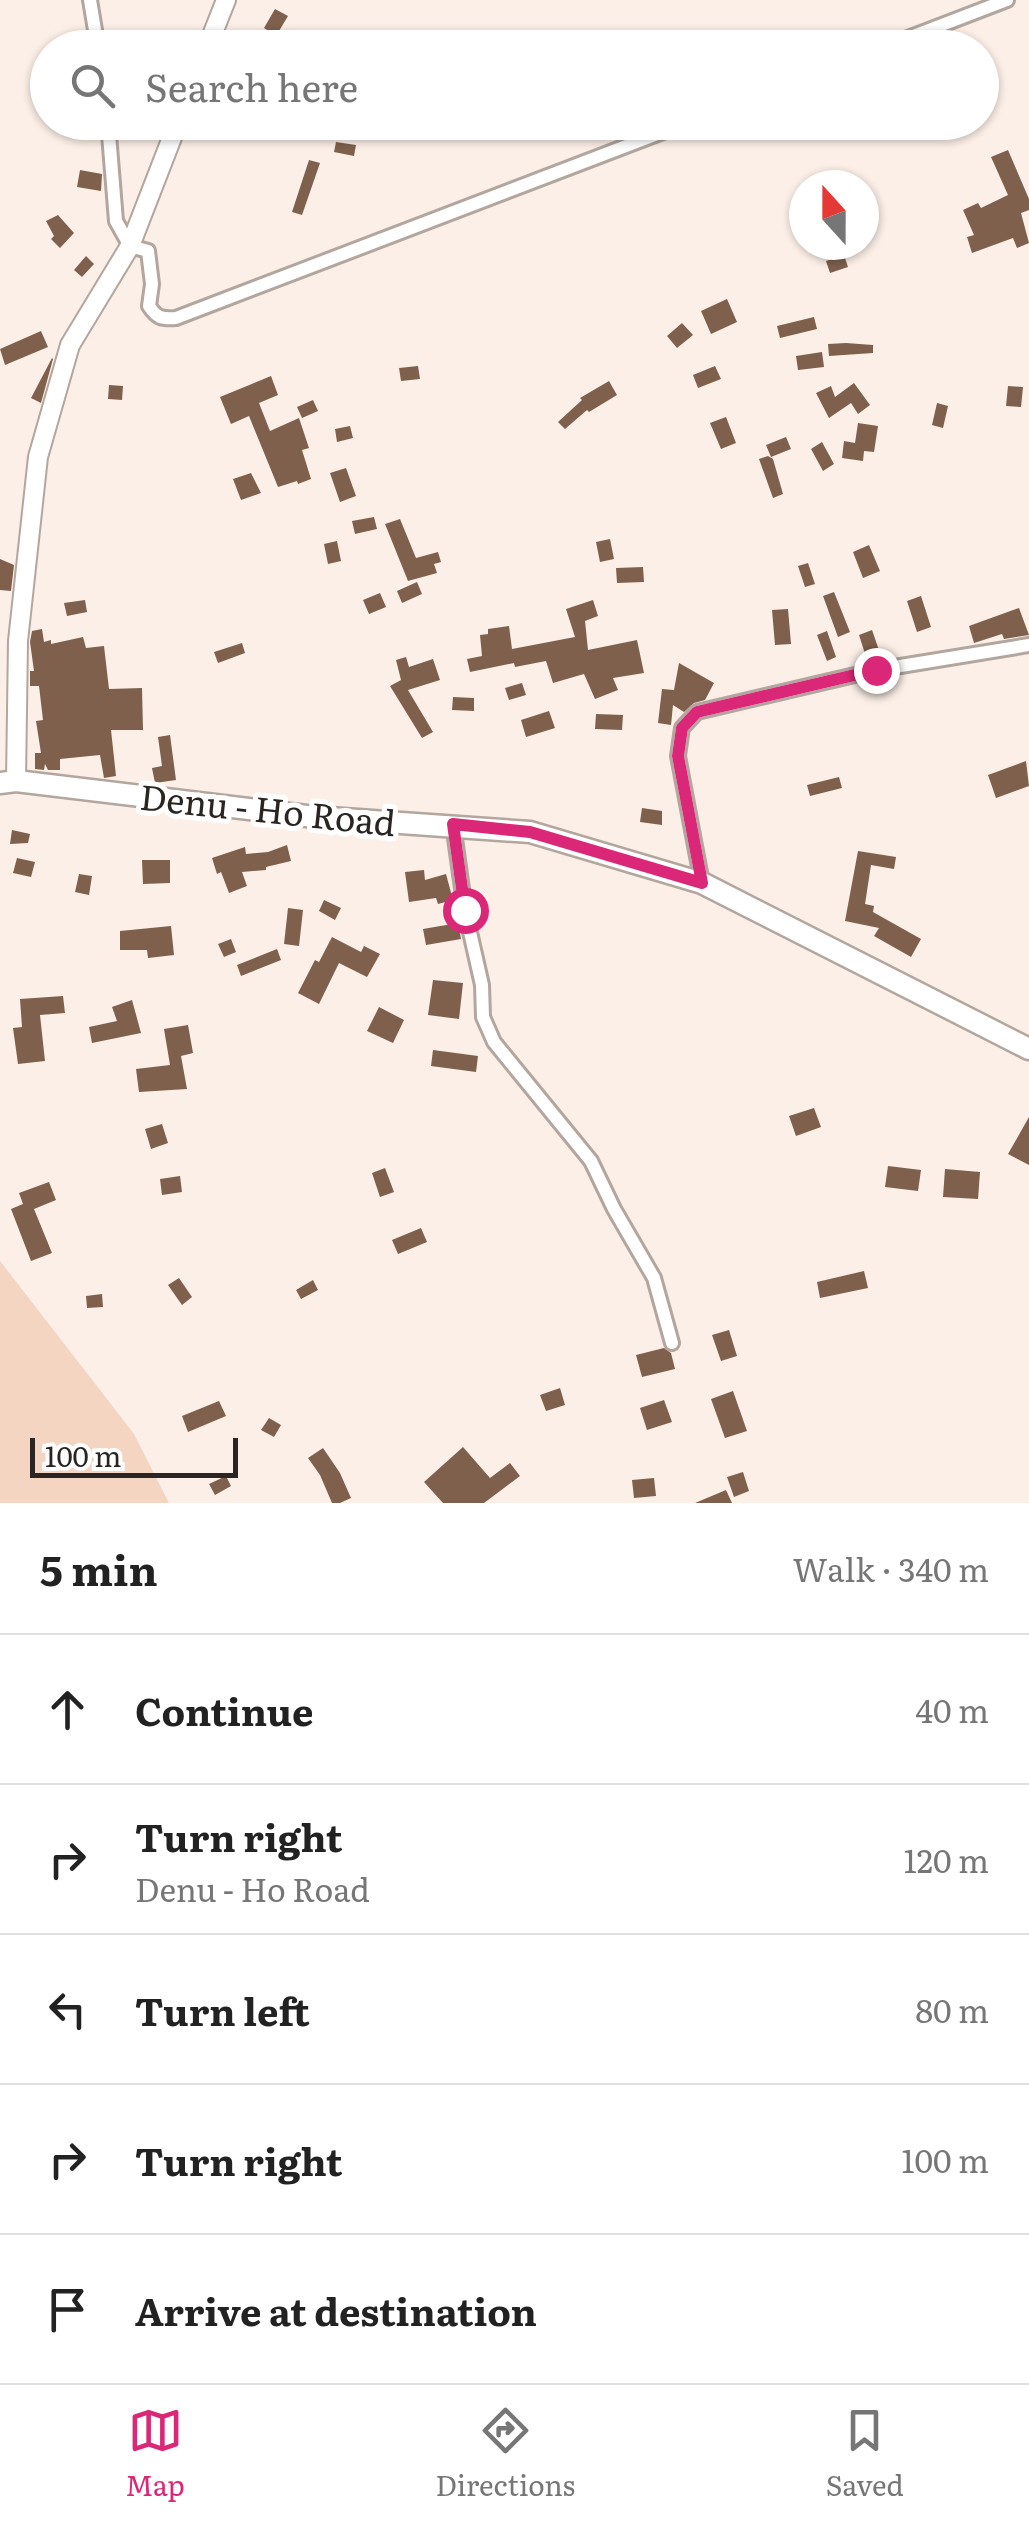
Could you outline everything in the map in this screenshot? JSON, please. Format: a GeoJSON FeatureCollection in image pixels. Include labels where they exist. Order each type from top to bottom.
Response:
{"type":"FeatureCollection","features":[{"type":"Feature","properties":{"kind":"main road"},"geometry":{"type":"LineString","coordinates":[[214,30],[226,0]]}},
{"type":"Feature","properties":{"kind":"main road"},"geometry":{"type":"LineString","coordinates":[[8,782],[38,456],[70,345],[130,246],[171,140]]}},
{"type":"Feature","properties":{"kind":"main road","name":"Denu - Ho Road"},"geometry":{"type":"LineString","coordinates":[[8,782],[315,817],[530,832],[702,883],[1029,1049]]}},
{"type":"Feature","properties":{"kind":"street"},"geometry":{"type":"LineString","coordinates":[[90,0],[95,30]]}},
{"type":"Feature","properties":{"kind":"street"},"geometry":{"type":"LineString","coordinates":[[929,30],[1007,0]]}},
{"type":"Feature","properties":{"kind":"street"},"geometry":{"type":"LineString","coordinates":[[109,140],[116,221],[130,246],[148,251],[152,284],[149,306],[156,317],[176,318],[642,140]]}},
{"type":"Feature","properties":{"kind":"street"},"geometry":{"type":"LineString","coordinates":[[702,883],[678,756],[682,728],[697,712],[876,670],[1029,645]]}},
{"type":"Feature","properties":{"kind":"street"},"geometry":{"type":"LineString","coordinates":[[453,824],[465,910],[482,985],[483,1018],[494,1042],[591,1161],[654,1278],[672,1342]]}},
{"type":"Feature","properties":{"kind":"shaded area"},"geometry":{"type":"Polygon","coordinates":[[[0,1261],[134,1434],[169,1503],[0,1503],[0,1261]]]}},
{"type":"Feature","properties":{"kind":"building"},"geometry":{"type":"Polygon","coordinates":[[[275,9],[288,16],[280,30],[264,28],[275,9]]]}},
{"type":"Feature","properties":{"kind":"building"},"geometry":{"type":"Polygon","coordinates":[[[336,142],[356,145],[354,156],[334,152],[336,142]]]}},
{"type":"Feature","properties":{"kind":"building"},"geometry":{"type":"Polygon","coordinates":[[[1008,150],[1029,199],[1029,210],[1021,213],[1029,243],[1017,248],[1013,238],[972,253],[967,237],[974,235],[963,210],[978,203],[981,208],[1008,195],[991,157],[1008,150]]]}},
{"type":"Feature","properties":{"kind":"building"},"geometry":{"type":"Polygon","coordinates":[[[309,160],[320,163],[302,215],[292,212],[309,160]]]}},
{"type":"Feature","properties":{"kind":"building"},"geometry":{"type":"Polygon","coordinates":[[[80,170],[102,174],[101,191],[77,187],[80,170]]]}},
{"type":"Feature","properties":{"kind":"building"},"geometry":{"type":"Polygon","coordinates":[[[58,215],[74,233],[60,248],[51,239],[54,236],[46,221],[58,215]]]}},
{"type":"Feature","properties":{"kind":"building"},"geometry":{"type":"Polygon","coordinates":[[[86,256],[94,264],[82,277],[74,270],[86,256]]]}},
{"type":"Feature","properties":{"kind":"building"},"geometry":{"type":"Polygon","coordinates":[[[846,260],[848,267],[830,273],[826,261],[846,260]]]}},
{"type":"Feature","properties":{"kind":"building"},"geometry":{"type":"Polygon","coordinates":[[[727,299],[737,322],[711,334],[701,311],[727,299]]]}},
{"type":"Feature","properties":{"kind":"building"},"geometry":{"type":"Polygon","coordinates":[[[814,317],[817,329],[780,338],[777,326],[814,317]]]}},
{"type":"Feature","properties":{"kind":"building"},"geometry":{"type":"Polygon","coordinates":[[[682,323],[693,335],[677,348],[667,336],[682,323]]]}},
{"type":"Feature","properties":{"kind":"building"},"geometry":{"type":"Polygon","coordinates":[[[41,331],[48,347],[5,365],[0,349],[41,331]]]}},
{"type":"Feature","properties":{"kind":"building"},"geometry":{"type":"Polygon","coordinates":[[[828,344],[873,345],[873,353],[829,356],[828,344]]]}},
{"type":"Feature","properties":{"kind":"building"},"geometry":{"type":"Polygon","coordinates":[[[822,352],[824,367],[798,370],[796,356],[822,352]]]}},
{"type":"Feature","properties":{"kind":"building"},"geometry":{"type":"Polygon","coordinates":[[[53,359],[41,403],[31,398],[53,359]]]}},
{"type":"Feature","properties":{"kind":"building"},"geometry":{"type":"Polygon","coordinates":[[[418,366],[420,379],[401,381],[399,368],[418,366]]]}},
{"type":"Feature","properties":{"kind":"building"},"geometry":{"type":"Polygon","coordinates":[[[715,366],[721,379],[698,388],[693,375],[715,366]]]}},
{"type":"Feature","properties":{"kind":"building"},"geometry":{"type":"Polygon","coordinates":[[[271,376],[278,395],[259,403],[270,431],[299,418],[309,448],[302,450],[311,479],[298,484],[297,481],[278,487],[249,416],[231,424],[220,397],[271,376]]]}},
{"type":"Feature","properties":{"kind":"building"},"geometry":{"type":"Polygon","coordinates":[[[609,381],[617,395],[587,410],[565,429],[558,422],[580,398],[609,381]]]}},
{"type":"Feature","properties":{"kind":"building"},"geometry":{"type":"Polygon","coordinates":[[[854,383],[870,405],[858,414],[851,403],[829,418],[816,393],[831,386],[835,397],[854,383]]]}},
{"type":"Feature","properties":{"kind":"building"},"geometry":{"type":"Polygon","coordinates":[[[109,385],[123,386],[122,400],[108,399],[109,385]]]}},
{"type":"Feature","properties":{"kind":"building"},"geometry":{"type":"Polygon","coordinates":[[[1008,386],[1023,387],[1021,407],[1006,406],[1008,386]]]}},
{"type":"Feature","properties":{"kind":"building"},"geometry":{"type":"Polygon","coordinates":[[[313,400],[318,411],[302,418],[297,407],[313,400]]]}},
{"type":"Feature","properties":{"kind":"building"},"geometry":{"type":"Polygon","coordinates":[[[937,403],[948,406],[943,428],[932,425],[937,403]]]}},
{"type":"Feature","properties":{"kind":"building"},"geometry":{"type":"Polygon","coordinates":[[[726,417],[736,443],[721,449],[710,423],[726,417]]]}},
{"type":"Feature","properties":{"kind":"building"},"geometry":{"type":"Polygon","coordinates":[[[858,423],[878,426],[874,452],[864,451],[863,461],[842,458],[844,441],[855,443],[858,423]]]}},
{"type":"Feature","properties":{"kind":"building"},"geometry":{"type":"Polygon","coordinates":[[[350,426],[353,438],[337,442],[335,429],[350,426]]]}},
{"type":"Feature","properties":{"kind":"building"},"geometry":{"type":"Polygon","coordinates":[[[786,437],[791,449],[771,457],[766,445],[786,437]]]}},
{"type":"Feature","properties":{"kind":"building"},"geometry":{"type":"Polygon","coordinates":[[[822,442],[834,464],[823,471],[811,449],[822,442]]]}},
{"type":"Feature","properties":{"kind":"building"},"geometry":{"type":"Polygon","coordinates":[[[759,459],[773,459],[783,494],[773,498],[759,459]]]}},
{"type":"Feature","properties":{"kind":"building"},"geometry":{"type":"Polygon","coordinates":[[[346,468],[356,496],[340,502],[330,473],[346,468]]]}},
{"type":"Feature","properties":{"kind":"building"},"geometry":{"type":"Polygon","coordinates":[[[251,473],[261,493],[241,500],[233,479],[251,473]]]}},
{"type":"Feature","properties":{"kind":"building"},"geometry":{"type":"Polygon","coordinates":[[[374,517],[377,529],[355,534],[352,521],[374,517]]]}},
{"type":"Feature","properties":{"kind":"building"},"geometry":{"type":"Polygon","coordinates":[[[400,519],[416,558],[438,552],[441,562],[434,564],[437,573],[408,581],[385,524],[400,519]]]}},
{"type":"Feature","properties":{"kind":"building"},"geometry":{"type":"Polygon","coordinates":[[[610,539],[614,559],[600,562],[596,542],[610,539]]]}},
{"type":"Feature","properties":{"kind":"building"},"geometry":{"type":"Polygon","coordinates":[[[337,541],[341,561],[328,564],[324,544],[337,541]]]}},
{"type":"Feature","properties":{"kind":"building"},"geometry":{"type":"Polygon","coordinates":[[[869,545],[880,571],[863,578],[853,552],[869,545]]]}},
{"type":"Feature","properties":{"kind":"building"},"geometry":{"type":"Polygon","coordinates":[[[0,559],[14,565],[11,591],[0,590],[0,559]]]}},
{"type":"Feature","properties":{"kind":"building"},"geometry":{"type":"Polygon","coordinates":[[[808,563],[815,584],[805,587],[798,566],[808,563]]]}},
{"type":"Feature","properties":{"kind":"building"},"geometry":{"type":"Polygon","coordinates":[[[643,567],[644,582],[617,583],[616,568],[643,567]]]}},
{"type":"Feature","properties":{"kind":"building"},"geometry":{"type":"Polygon","coordinates":[[[417,582],[422,594],[402,603],[397,591],[417,582]]]}},
{"type":"Feature","properties":{"kind":"building"},"geometry":{"type":"Polygon","coordinates":[[[834,592],[850,632],[838,637],[823,596],[834,592]]]}},
{"type":"Feature","properties":{"kind":"building"},"geometry":{"type":"Polygon","coordinates":[[[380,593],[386,607],[369,614],[363,600],[380,593]]]}},
{"type":"Feature","properties":{"kind":"building"},"geometry":{"type":"Polygon","coordinates":[[[921,596],[931,627],[917,632],[907,601],[921,596]]]}},
{"type":"Feature","properties":{"kind":"building"},"geometry":{"type":"Polygon","coordinates":[[[85,600],[87,612],[67,616],[64,603],[85,600]]]}},
{"type":"Feature","properties":{"kind":"building"},"geometry":{"type":"Polygon","coordinates":[[[593,600],[598,616],[585,621],[588,650],[637,640],[644,673],[613,678],[618,690],[595,699],[584,674],[553,683],[546,661],[470,672],[467,659],[482,656],[480,635],[488,634],[488,629],[509,626],[512,649],[575,637],[566,609],[593,600]]]}},
{"type":"Feature","properties":{"kind":"building"},"geometry":{"type":"Polygon","coordinates":[[[1019,608],[1029,635],[1004,639],[1002,634],[974,643],[969,626],[1019,608]]]}},
{"type":"Feature","properties":{"kind":"building"},"geometry":{"type":"Polygon","coordinates":[[[788,609],[791,644],[775,645],[772,610],[788,609]]]}},
{"type":"Feature","properties":{"kind":"building"},"geometry":{"type":"Polygon","coordinates":[[[42,629],[44,642],[51,640],[51,644],[83,637],[86,648],[104,646],[109,689],[142,688],[143,730],[111,730],[116,776],[104,778],[100,755],[60,759],[60,770],[48,770],[45,764],[44,770],[35,769],[35,753],[41,753],[36,721],[43,720],[39,686],[30,686],[30,671],[34,671],[30,642],[32,631],[42,629]]]}},
{"type":"Feature","properties":{"kind":"building"},"geometry":{"type":"Polygon","coordinates":[[[872,630],[881,656],[867,660],[859,635],[872,630]]]}},
{"type":"Feature","properties":{"kind":"building"},"geometry":{"type":"Polygon","coordinates":[[[827,631],[836,657],[827,661],[817,635],[827,631]]]}},
{"type":"Feature","properties":{"kind":"building"},"geometry":{"type":"Polygon","coordinates":[[[242,643],[245,653],[218,663],[214,652],[242,643]]]}},
{"type":"Feature","properties":{"kind":"building"},"geometry":{"type":"Polygon","coordinates":[[[406,657],[409,667],[433,659],[440,680],[408,690],[433,732],[422,738],[390,686],[401,680],[396,660],[406,657]]]}},
{"type":"Feature","properties":{"kind":"building"},"geometry":{"type":"Polygon","coordinates":[[[679,663],[714,683],[705,700],[684,712],[673,705],[671,725],[658,723],[662,689],[674,690],[679,663]]]}},
{"type":"Feature","properties":{"kind":"building"},"geometry":{"type":"Polygon","coordinates":[[[522,683],[526,695],[509,700],[505,688],[522,683]]]}},
{"type":"Feature","properties":{"kind":"building"},"geometry":{"type":"Polygon","coordinates":[[[453,697],[474,698],[474,711],[452,710],[453,697]]]}},
{"type":"Feature","properties":{"kind":"building"},"geometry":{"type":"Polygon","coordinates":[[[549,711],[555,728],[526,737],[521,720],[549,711]]]}},
{"type":"Feature","properties":{"kind":"building"},"geometry":{"type":"Polygon","coordinates":[[[596,714],[623,715],[622,730],[595,729],[596,714]]]}},
{"type":"Feature","properties":{"kind":"building"},"geometry":{"type":"Polygon","coordinates":[[[170,735],[176,780],[155,783],[152,768],[162,766],[158,737],[170,735]]]}},
{"type":"Feature","properties":{"kind":"building"},"geometry":{"type":"Polygon","coordinates":[[[1026,761],[1029,786],[996,798],[988,775],[1026,761]]]}},
{"type":"Feature","properties":{"kind":"building"},"geometry":{"type":"Polygon","coordinates":[[[839,777],[842,788],[810,796],[807,785],[839,777]]]}},
{"type":"Feature","properties":{"kind":"building"},"geometry":{"type":"Polygon","coordinates":[[[642,808],[662,811],[662,825],[640,822],[642,808]]]}},
{"type":"Feature","properties":{"kind":"building"},"geometry":{"type":"Polygon","coordinates":[[[12,830],[30,834],[28,843],[10,844],[12,830]]]}},
{"type":"Feature","properties":{"kind":"building"},"geometry":{"type":"Polygon","coordinates":[[[287,845],[291,861],[266,870],[242,872],[247,886],[229,893],[212,858],[245,847],[246,854],[287,845]]]}},
{"type":"Feature","properties":{"kind":"building"},"geometry":{"type":"Polygon","coordinates":[[[858,851],[896,857],[894,869],[871,865],[865,904],[874,906],[873,912],[921,939],[911,957],[874,936],[879,928],[845,921],[858,851]]]}},
{"type":"Feature","properties":{"kind":"building"},"geometry":{"type":"Polygon","coordinates":[[[17,858],[35,862],[31,877],[13,873],[17,858]]]}},
{"type":"Feature","properties":{"kind":"building"},"geometry":{"type":"Polygon","coordinates":[[[142,860],[170,860],[170,883],[143,884],[142,860]]]}},
{"type":"Feature","properties":{"kind":"building"},"geometry":{"type":"Polygon","coordinates":[[[424,870],[425,880],[446,874],[453,900],[438,904],[436,898],[409,902],[405,872],[424,870]]]}},
{"type":"Feature","properties":{"kind":"building"},"geometry":{"type":"Polygon","coordinates":[[[79,874],[92,876],[89,895],[75,892],[79,874]]]}},
{"type":"Feature","properties":{"kind":"building"},"geometry":{"type":"Polygon","coordinates":[[[324,900],[341,908],[335,920],[319,911],[324,900]]]}},
{"type":"Feature","properties":{"kind":"building"},"geometry":{"type":"Polygon","coordinates":[[[288,908],[303,910],[299,946],[284,944],[288,908]]]}},
{"type":"Feature","properties":{"kind":"building"},"geometry":{"type":"Polygon","coordinates":[[[458,923],[461,939],[426,945],[423,929],[458,923]]]}},
{"type":"Feature","properties":{"kind":"building"},"geometry":{"type":"Polygon","coordinates":[[[171,926],[174,955],[148,958],[147,950],[120,950],[120,931],[171,926]]]}},
{"type":"Feature","properties":{"kind":"building"},"geometry":{"type":"Polygon","coordinates":[[[332,937],[361,952],[364,946],[380,954],[367,977],[339,963],[319,1004],[298,993],[332,937]]]}},
{"type":"Feature","properties":{"kind":"building"},"geometry":{"type":"Polygon","coordinates":[[[231,939],[236,952],[224,957],[218,944],[231,939]]]}},
{"type":"Feature","properties":{"kind":"building"},"geometry":{"type":"Polygon","coordinates":[[[277,949],[281,960],[241,976],[237,965],[277,949]]]}},
{"type":"Feature","properties":{"kind":"building"},"geometry":{"type":"Polygon","coordinates":[[[433,980],[463,983],[459,1019],[428,1015],[433,980]]]}},
{"type":"Feature","properties":{"kind":"building"},"geometry":{"type":"Polygon","coordinates":[[[63,996],[65,1013],[40,1015],[45,1061],[18,1064],[13,1028],[22,1027],[20,999],[63,996]]]}},
{"type":"Feature","properties":{"kind":"building"},"geometry":{"type":"Polygon","coordinates":[[[132,1000],[141,1033],[92,1043],[89,1027],[117,1021],[112,1007],[132,1000]]]}},
{"type":"Feature","properties":{"kind":"building"},"geometry":{"type":"Polygon","coordinates":[[[379,1007],[404,1020],[393,1043],[367,1031],[379,1007]]]}},
{"type":"Feature","properties":{"kind":"building"},"geometry":{"type":"Polygon","coordinates":[[[188,1025],[193,1053],[181,1056],[187,1089],[139,1092],[136,1069],[170,1065],[164,1029],[188,1025]]]}},
{"type":"Feature","properties":{"kind":"building"},"geometry":{"type":"Polygon","coordinates":[[[433,1050],[478,1056],[476,1072],[431,1066],[433,1050]]]}},
{"type":"Feature","properties":{"kind":"building"},"geometry":{"type":"Polygon","coordinates":[[[814,1108],[821,1127],[796,1136],[789,1116],[814,1108]]]}},
{"type":"Feature","properties":{"kind":"building"},"geometry":{"type":"Polygon","coordinates":[[[1029,1117],[1029,1165],[1008,1154],[1029,1117]]]}},
{"type":"Feature","properties":{"kind":"building"},"geometry":{"type":"Polygon","coordinates":[[[162,1124],[168,1143],[151,1149],[145,1129],[162,1124]]]}},
{"type":"Feature","properties":{"kind":"building"},"geometry":{"type":"Polygon","coordinates":[[[888,1166],[921,1170],[918,1191],[885,1187],[888,1166]]]}},
{"type":"Feature","properties":{"kind":"building"},"geometry":{"type":"Polygon","coordinates":[[[385,1168],[394,1192],[380,1197],[372,1173],[385,1168]]]}},
{"type":"Feature","properties":{"kind":"building"},"geometry":{"type":"Polygon","coordinates":[[[945,1169],[980,1172],[978,1199],[943,1197],[945,1169]]]}},
{"type":"Feature","properties":{"kind":"building"},"geometry":{"type":"Polygon","coordinates":[[[180,1176],[182,1192],[162,1195],[160,1179],[180,1176]]]}},
{"type":"Feature","properties":{"kind":"building"},"geometry":{"type":"Polygon","coordinates":[[[49,1182],[56,1200],[34,1209],[52,1253],[31,1261],[11,1209],[23,1204],[19,1193],[49,1182]]]}},
{"type":"Feature","properties":{"kind":"building"},"geometry":{"type":"Polygon","coordinates":[[[421,1228],[427,1242],[398,1254],[392,1240],[421,1228]]]}},
{"type":"Feature","properties":{"kind":"building"},"geometry":{"type":"Polygon","coordinates":[[[864,1271],[868,1288],[820,1298],[817,1282],[864,1271]]]}},
{"type":"Feature","properties":{"kind":"building"},"geometry":{"type":"Polygon","coordinates":[[[179,1278],[192,1297],[182,1305],[168,1285],[179,1278]]]}},
{"type":"Feature","properties":{"kind":"building"},"geometry":{"type":"Polygon","coordinates":[[[313,1280],[318,1290],[301,1299],[296,1290],[313,1280]]]}},
{"type":"Feature","properties":{"kind":"building"},"geometry":{"type":"Polygon","coordinates":[[[102,1294],[103,1307],[87,1308],[86,1296],[102,1294]]]}},
{"type":"Feature","properties":{"kind":"building"},"geometry":{"type":"Polygon","coordinates":[[[729,1330],[737,1356],[721,1361],[712,1335],[729,1330]]]}},
{"type":"Feature","properties":{"kind":"building"},"geometry":{"type":"Polygon","coordinates":[[[664,1348],[671,1353],[675,1369],[642,1377],[636,1355],[664,1348]]]}},
{"type":"Feature","properties":{"kind":"building"},"geometry":{"type":"Polygon","coordinates":[[[560,1388],[565,1405],[546,1411],[540,1395],[560,1388]]]}},
{"type":"Feature","properties":{"kind":"building"},"geometry":{"type":"Polygon","coordinates":[[[733,1391],[747,1431],[725,1438],[711,1399],[733,1391]]]}},
{"type":"Feature","properties":{"kind":"building"},"geometry":{"type":"Polygon","coordinates":[[[664,1400],[672,1422],[647,1430],[640,1408],[664,1400]]]}},
{"type":"Feature","properties":{"kind":"building"},"geometry":{"type":"Polygon","coordinates":[[[219,1401],[226,1416],[188,1432],[182,1416],[219,1401]]]}},
{"type":"Feature","properties":{"kind":"building"},"geometry":{"type":"Polygon","coordinates":[[[269,1418],[281,1425],[274,1437],[261,1430],[269,1418]]]}},
{"type":"Feature","properties":{"kind":"building"},"geometry":{"type":"Polygon","coordinates":[[[463,1447],[490,1478],[510,1463],[520,1476],[484,1503],[443,1503],[424,1482],[463,1447]]]}},
{"type":"Feature","properties":{"kind":"building"},"geometry":{"type":"Polygon","coordinates":[[[323,1448],[351,1498],[340,1503],[332,1503],[308,1458],[323,1448]]]}},
{"type":"Feature","properties":{"kind":"building"},"geometry":{"type":"Polygon","coordinates":[[[743,1472],[749,1491],[734,1497],[727,1477],[743,1472]]]}},
{"type":"Feature","properties":{"kind":"building"},"geometry":{"type":"Polygon","coordinates":[[[226,1476],[231,1486],[215,1495],[209,1484],[226,1476]]]}},
{"type":"Feature","properties":{"kind":"building"},"geometry":{"type":"Polygon","coordinates":[[[654,1478],[656,1496],[634,1498],[632,1480],[654,1478]]]}},
{"type":"Feature","properties":{"kind":"building"},"geometry":{"type":"Polygon","coordinates":[[[726,1490],[732,1503],[695,1503],[726,1490]]]}},
{"type":"Feature","properties":{"kind":"route"},"geometry":{"type":"LineString","coordinates":[[465,910],[453,824],[530,832],[702,883],[678,756],[682,728],[697,712],[876,670]]}}]}
